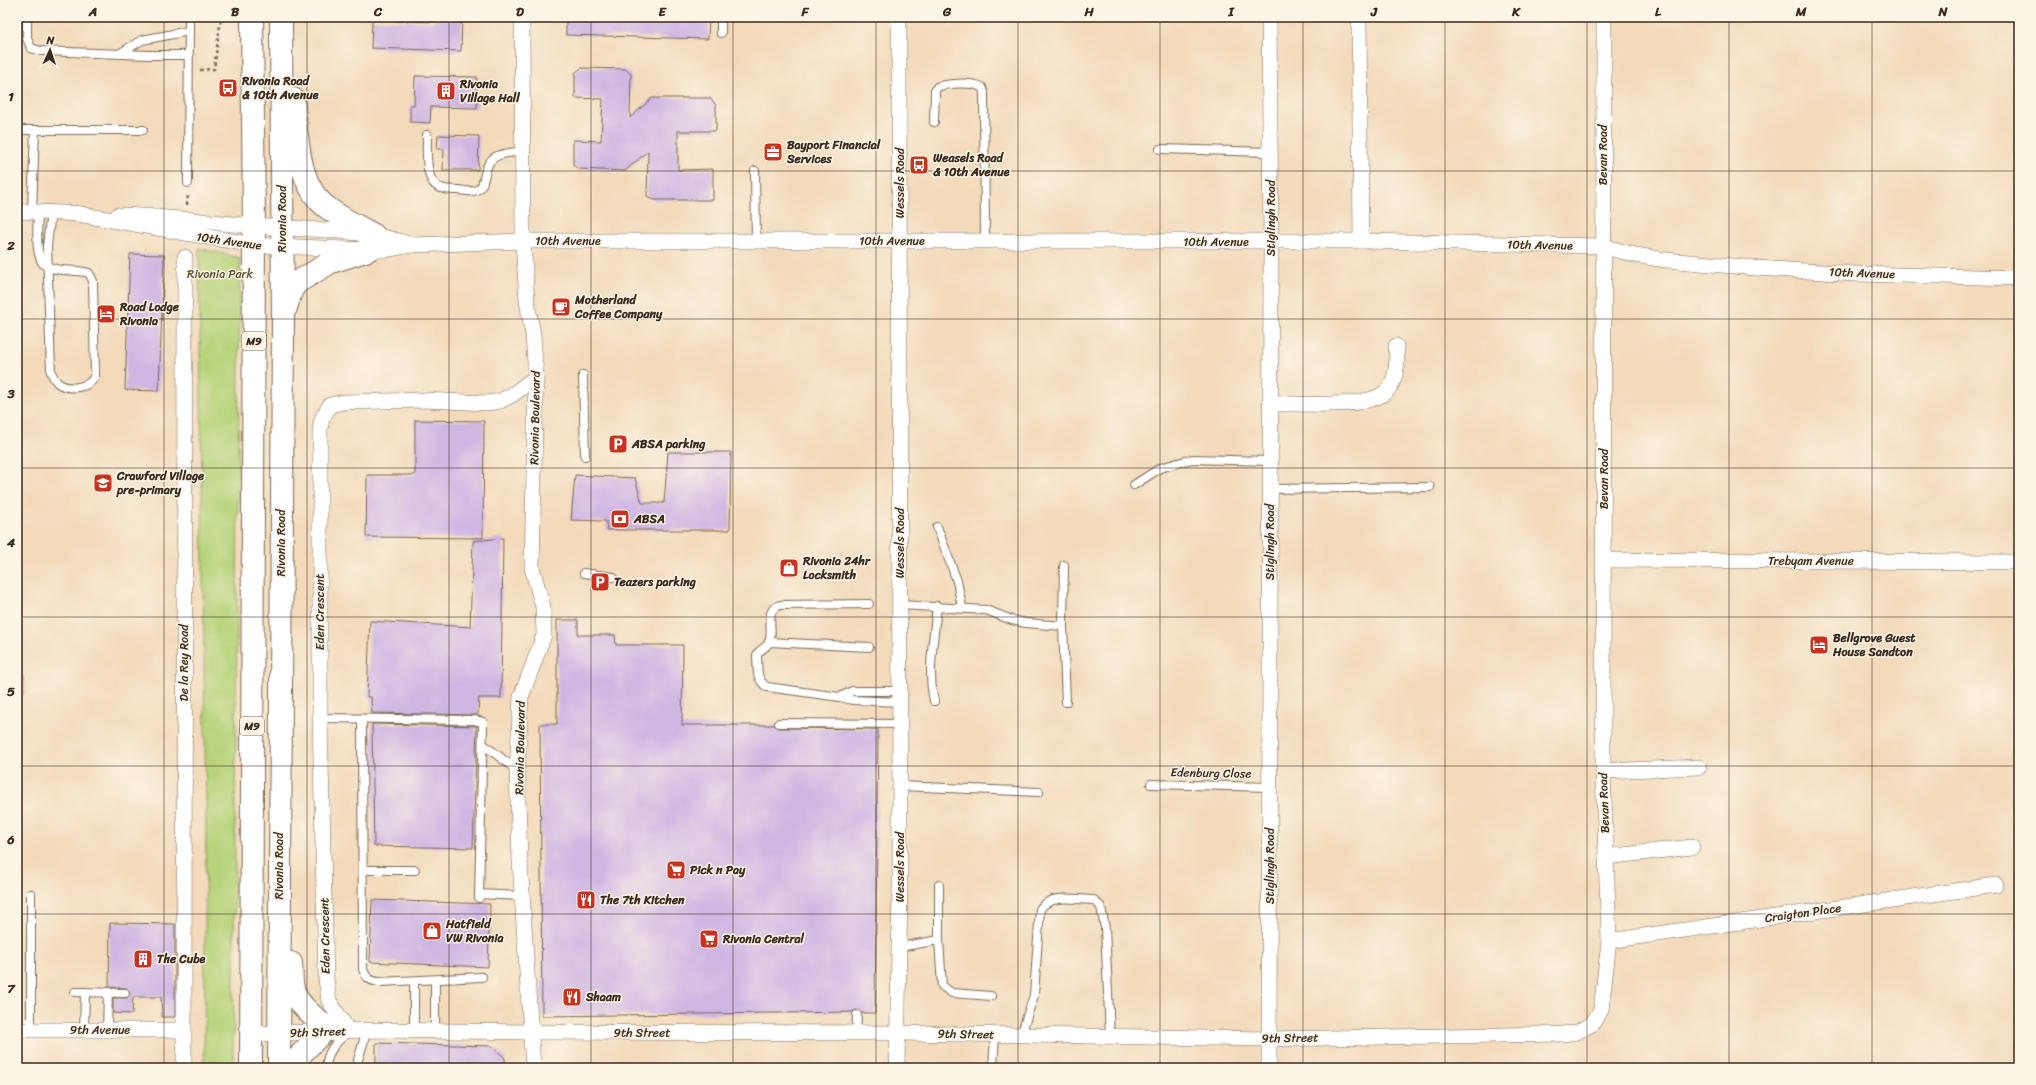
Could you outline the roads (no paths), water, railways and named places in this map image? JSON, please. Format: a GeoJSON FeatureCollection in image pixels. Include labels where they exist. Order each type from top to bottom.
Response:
{"type":"FeatureCollection","features":[{"type":"Feature","properties":{"kind":"main road","name":"M9"},"geometry":{"type":"LineString","coordinates":[[251,1068],[254,236],[252,17]]}},
{"type":"Feature","properties":{"kind":"main road","name":"Rivonia Road"},"geometry":{"type":"LineString","coordinates":[[279,1068],[283,322],[281,17]]}},
{"type":"Feature","properties":{"kind":"main road"},"geometry":{"type":"LineString","coordinates":[[281,17],[301,161],[308,183],[317,198],[328,209],[371,243],[331,262],[296,283],[290,292],[283,322]]}},
{"type":"Feature","properties":{"kind":"main road"},"geometry":{"type":"LineString","coordinates":[[279,856],[285,874],[288,895],[290,954],[294,989],[299,1000],[317,1020],[344,1030]]}},
{"type":"Feature","properties":{"kind":"main road"},"geometry":{"type":"LineString","coordinates":[[291,1068],[302,1053],[344,1030]]}},
{"type":"Feature","properties":{"kind":"street","name":"Rivonia Boulevard"},"geometry":{"type":"LineString","coordinates":[[522,17],[523,242],[527,301],[534,335],[536,377],[532,568],[543,607],[544,635],[541,646],[523,686],[521,697],[517,770],[522,896],[533,1068]]}},
{"type":"Feature","properties":{"kind":"street","name":"Wessels Road"},"geometry":{"type":"LineString","coordinates":[[896,1068],[899,947],[900,724],[899,17]]}},
{"type":"Feature","properties":{"kind":"street","name":"Stiglingh Road"},"geometry":{"type":"LineString","coordinates":[[1269,17],[1271,242],[1269,1068]]}},
{"type":"Feature","properties":{"kind":"street"},"geometry":{"type":"LineString","coordinates":[[1359,17],[1360,241]]}},
{"type":"Feature","properties":{"kind":"street","name":"Bevan Road"},"geometry":{"type":"LineString","coordinates":[[1604,17],[1602,246],[1604,560],[1603,771],[1609,941]]}},
{"type":"Feature","properties":{"kind":"street","name":"10th Avenue"},"geometry":{"type":"LineString","coordinates":[[17,211],[156,216],[186,219],[254,236]]}},
{"type":"Feature","properties":{"kind":"street","name":"10th Avenue"},"geometry":{"type":"LineString","coordinates":[[72,213],[254,236],[371,243],[387,236],[412,245],[523,242],[756,241],[1360,241],[1602,246],[1635,255],[1666,260],[1755,268],[1856,274],[2019,278]]}},
{"type":"Feature","properties":{"kind":"street","name":"De la Rey Road"},"geometry":{"type":"LineString","coordinates":[[184,1068],[185,257]]}},
{"type":"Feature","properties":{"kind":"street"},"geometry":{"type":"LineString","coordinates":[[1270,404],[1358,403],[1383,394],[1389,389],[1398,361],[1396,346]]}},
{"type":"Feature","properties":{"kind":"street","name":"Eden Crescent"},"geometry":{"type":"LineString","coordinates":[[344,1030],[329,1001],[326,980],[320,718],[320,430],[325,411],[330,406],[344,402],[424,400],[488,403],[500,401],[512,395],[536,377]]}},
{"type":"Feature","properties":{"kind":"street","name":"Trebyam Avenue"},"geometry":{"type":"LineString","coordinates":[[1604,560],[2019,562]]}},
{"type":"Feature","properties":{"kind":"street"},"geometry":{"type":"LineString","coordinates":[[17,679],[17,688]]}},
{"type":"Feature","properties":{"kind":"street"},"geometry":{"type":"LineString","coordinates":[[1603,771],[1699,767]]}},
{"type":"Feature","properties":{"kind":"street"},"geometry":{"type":"LineString","coordinates":[[1606,857],[1692,847]]}},
{"type":"Feature","properties":{"kind":"street","name":"Craigton Place"},"geometry":{"type":"LineString","coordinates":[[1609,941],[1996,885]]}},
{"type":"Feature","properties":{"kind":"street","name":"9th Street"},"geometry":{"type":"LineString","coordinates":[[251,1034],[344,1030],[856,1034],[898,1033],[1269,1039],[1577,1032],[1592,1024],[1601,1010],[1609,941]]}},
{"type":"Feature","properties":{"kind":"street","name":"9th Avenue"},"geometry":{"type":"LineString","coordinates":[[24,1030],[184,1030]]}},
{"type":"Feature","properties":{"kind":"lane"},"geometry":{"type":"LineString","coordinates":[[27,17],[27,38],[31,48],[41,51],[188,55]]}},
{"type":"Feature","properties":{"kind":"lane"},"geometry":{"type":"LineString","coordinates":[[188,183],[189,17]]}},
{"type":"Feature","properties":{"kind":"lane"},"geometry":{"type":"LineString","coordinates":[[721,17],[721,33]]}},
{"type":"Feature","properties":{"kind":"lane"},"geometry":{"type":"LineString","coordinates":[[119,54],[142,40],[189,31]]}},
{"type":"Feature","properties":{"kind":"lane"},"geometry":{"type":"LineString","coordinates":[[934,122],[935,91],[937,87],[943,85],[977,85],[982,87],[984,92],[985,241]]}},
{"type":"Feature","properties":{"kind":"lane"},"geometry":{"type":"LineString","coordinates":[[35,130],[40,211],[39,253],[42,263],[49,267],[84,272],[92,276],[95,375],[89,384],[84,386],[63,386],[57,383],[52,372],[49,267],[48,246],[40,211]]}},
{"type":"Feature","properties":{"kind":"lane"},"geometry":{"type":"LineString","coordinates":[[17,132],[35,130],[143,130]]}},
{"type":"Feature","properties":{"kind":"lane"},"geometry":{"type":"LineString","coordinates":[[427,135],[428,175],[432,183],[439,188],[474,191],[480,188],[487,164],[491,158],[523,151]]}},
{"type":"Feature","properties":{"kind":"lane"},"geometry":{"type":"LineString","coordinates":[[1160,149],[1270,152]]}},
{"type":"Feature","properties":{"kind":"lane"},"geometry":{"type":"LineString","coordinates":[[755,171],[756,241]]}},
{"type":"Feature","properties":{"kind":"lane"},"geometry":{"type":"LineString","coordinates":[[583,374],[585,456]]}},
{"type":"Feature","properties":{"kind":"lane"},"geometry":{"type":"LineString","coordinates":[[1134,485],[1160,468],[1192,459],[1270,461]]}},
{"type":"Feature","properties":{"kind":"lane"},"geometry":{"type":"LineString","coordinates":[[1270,489],[1430,487]]}},
{"type":"Feature","properties":{"kind":"lane"},"geometry":{"type":"LineString","coordinates":[[937,527],[957,581],[962,608]]}},
{"type":"Feature","properties":{"kind":"lane"},"geometry":{"type":"LineString","coordinates":[[1064,565],[1063,626],[1066,702]]}},
{"type":"Feature","properties":{"kind":"lane"},"geometry":{"type":"LineString","coordinates":[[584,574],[613,577]]}},
{"type":"Feature","properties":{"kind":"lane"},"geometry":{"type":"LineString","coordinates":[[869,604],[775,606],[771,611],[769,642],[757,655],[758,677],[761,683],[766,687],[840,697],[852,691],[900,697]]}},
{"type":"Feature","properties":{"kind":"lane"},"geometry":{"type":"LineString","coordinates":[[900,605],[986,610],[1012,620],[1026,623],[1063,626]]}},
{"type":"Feature","properties":{"kind":"lane"},"geometry":{"type":"LineString","coordinates":[[934,701],[930,685],[937,606]]}},
{"type":"Feature","properties":{"kind":"lane"},"geometry":{"type":"LineString","coordinates":[[769,642],[869,647]]}},
{"type":"Feature","properties":{"kind":"lane"},"geometry":{"type":"LineString","coordinates":[[320,718],[362,720],[474,720],[483,722],[484,745],[479,896],[522,896]]}},
{"type":"Feature","properties":{"kind":"lane"},"geometry":{"type":"LineString","coordinates":[[362,720],[364,973],[372,981],[414,981],[482,977]]}},
{"type":"Feature","properties":{"kind":"lane"},"geometry":{"type":"LineString","coordinates":[[779,723],[900,724]]}},
{"type":"Feature","properties":{"kind":"lane"},"geometry":{"type":"LineString","coordinates":[[484,745],[517,770]]}},
{"type":"Feature","properties":{"kind":"lane","name":"Edenburg Close"},"geometry":{"type":"LineString","coordinates":[[1151,784],[1270,786]]}},
{"type":"Feature","properties":{"kind":"lane"},"geometry":{"type":"LineString","coordinates":[[899,786],[1040,792]]}},
{"type":"Feature","properties":{"kind":"lane"},"geometry":{"type":"LineString","coordinates":[[363,870],[415,870]]}},
{"type":"Feature","properties":{"kind":"lane"},"geometry":{"type":"LineString","coordinates":[[938,885],[942,986],[952,992],[990,996]]}},
{"type":"Feature","properties":{"kind":"lane"},"geometry":{"type":"LineString","coordinates":[[24,1030],[31,894]]}},
{"type":"Feature","properties":{"kind":"lane"},"geometry":{"type":"LineString","coordinates":[[1021,1035],[1034,995],[1040,909],[1049,900],[1057,899],[1094,900],[1101,907],[1105,928],[1110,1036]]}},
{"type":"Feature","properties":{"kind":"lane"},"geometry":{"type":"LineString","coordinates":[[899,947],[939,940]]}},
{"type":"Feature","properties":{"kind":"lane"},"geometry":{"type":"LineString","coordinates":[[435,980],[435,1031]]}},
{"type":"Feature","properties":{"kind":"lane"},"geometry":{"type":"LineString","coordinates":[[414,981],[414,1031]]}},
{"type":"Feature","properties":{"kind":"lane"},"geometry":{"type":"LineString","coordinates":[[75,992],[125,993]]}},
{"type":"Feature","properties":{"kind":"lane"},"geometry":{"type":"LineString","coordinates":[[84,1030],[85,992]]}},
{"type":"Feature","properties":{"kind":"lane"},"geometry":{"type":"LineString","coordinates":[[107,1030],[108,992]]}},
{"type":"Feature","properties":{"kind":"lane"},"geometry":{"type":"LineString","coordinates":[[856,1034],[857,1015]]}},
{"type":"Feature","properties":{"kind":"lane"},"geometry":{"type":"LineString","coordinates":[[344,1030],[358,1060]]}},
{"type":"Feature","properties":{"kind":"lane"},"geometry":{"type":"LineString","coordinates":[[326,1068],[331,1049],[344,1030]]}},
{"type":"Feature","properties":{"kind":"lane"},"geometry":{"type":"LineString","coordinates":[[993,1068],[995,1035]]}},
{"type":"Feature","properties":{"kind":"place","name":"Rivonia Road & 10th Avenue"},"geometry":{"type":"Point","coordinates":[228,88]}},
{"type":"Feature","properties":{"kind":"place","name":"Rivonia Village Hall"},"geometry":{"type":"Point","coordinates":[446,91]}},
{"type":"Feature","properties":{"kind":"place","name":"Bayport Financial Services"},"geometry":{"type":"Point","coordinates":[773,152]}},
{"type":"Feature","properties":{"kind":"place","name":"Weasels Road & 10th Avenue"},"geometry":{"type":"Point","coordinates":[919,165]}},
{"type":"Feature","properties":{"kind":"place","name":"Motherland Coffee Company"},"geometry":{"type":"Point","coordinates":[561,307]}},
{"type":"Feature","properties":{"kind":"place","name":"Road Lodge Rivonia"},"geometry":{"type":"Point","coordinates":[106,314]}},
{"type":"Feature","properties":{"kind":"place","name":"ABSA parking"},"geometry":{"type":"Point","coordinates":[618,444]}},
{"type":"Feature","properties":{"kind":"place","name":"Crawford Village pre-primary"},"geometry":{"type":"Point","coordinates":[103,483]}},
{"type":"Feature","properties":{"kind":"place","name":"ABSA"},"geometry":{"type":"Point","coordinates":[620,519]}},
{"type":"Feature","properties":{"kind":"place","name":"Rivonia 24hr Locksmith"},"geometry":{"type":"Point","coordinates":[789,568]}},
{"type":"Feature","properties":{"kind":"place","name":"Teazers parking"},"geometry":{"type":"Point","coordinates":[600,582]}},
{"type":"Feature","properties":{"kind":"place","name":"Bellgrove Guest House Sandton"},"geometry":{"type":"Point","coordinates":[1819,645]}},
{"type":"Feature","properties":{"kind":"place","name":"Pick n Pay"},"geometry":{"type":"Point","coordinates":[676,870]}},
{"type":"Feature","properties":{"kind":"place","name":"The 7th Kitchen"},"geometry":{"type":"Point","coordinates":[586,900]}},
{"type":"Feature","properties":{"kind":"place","name":"Hatfield VW Rivonia"},"geometry":{"type":"Point","coordinates":[432,931]}},
{"type":"Feature","properties":{"kind":"place","name":"Rivonia Central"},"geometry":{"type":"Point","coordinates":[709,939]}},
{"type":"Feature","properties":{"kind":"place","name":"The Cube"},"geometry":{"type":"Point","coordinates":[143,959]}},
{"type":"Feature","properties":{"kind":"place","name":"Shaam"},"geometry":{"type":"Point","coordinates":[572,997]}},
{"type":"Feature","properties":{"kind":"park label","name":"Rivonia Park"},"geometry":{"type":"Point","coordinates":[220,274]}}]}
